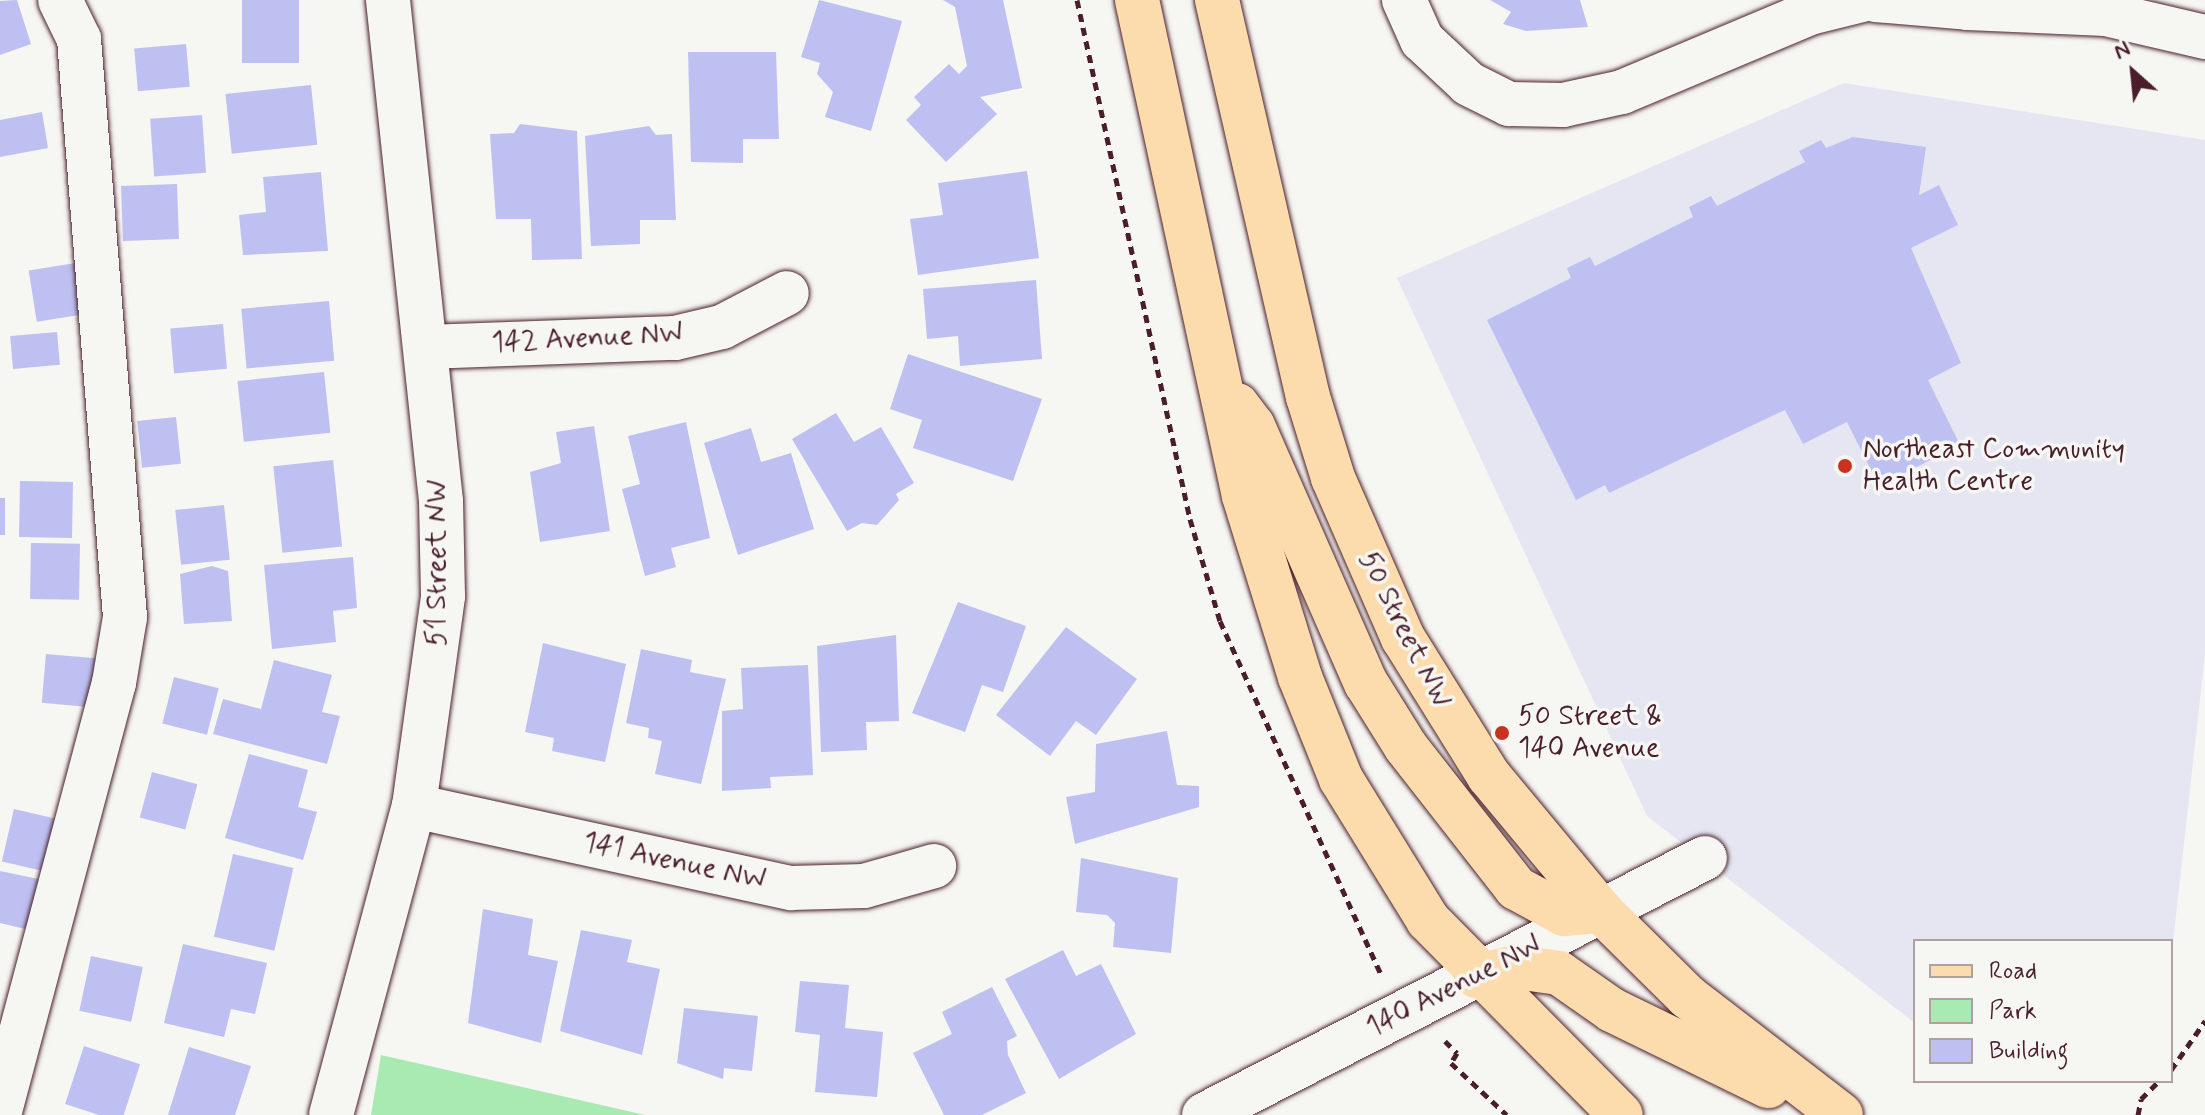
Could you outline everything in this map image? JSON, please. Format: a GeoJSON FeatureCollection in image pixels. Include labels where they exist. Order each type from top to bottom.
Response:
{"type":"FeatureCollection","features":[{"type":"Feature","properties":{"kind":"main road"},"geometry":{"type":"LineString","coordinates":[[1137,0],[1214,374],[1280,615],[1341,779],[1393,873],[1476,976],[1621,1115]]}},
{"type":"Feature","properties":{"kind":"main road","name":"50 Street NW"},"geometry":{"type":"LineString","coordinates":[[1217,0],[1290,331],[1333,478],[1368,562],[1444,712],[1601,911],[1688,997],[1841,1115]]}},
{"type":"Feature","properties":{"kind":"main road"},"geometry":{"type":"LineString","coordinates":[[1214,374],[1253,426],[1348,646],[1406,747],[1516,888],[1564,914],[1601,911]]}},
{"type":"Feature","properties":{"kind":"main road"},"geometry":{"type":"LineString","coordinates":[[1476,976],[1516,967],[1559,973],[1612,1010],[1828,1115]]}},
{"type":"Feature","properties":{"kind":"street"},"geometry":{"type":"LineString","coordinates":[[0,1111],[125,617],[79,39],[60,0]]}},
{"type":"Feature","properties":{"kind":"street","name":"51 Street NW"},"geometry":{"type":"LineString","coordinates":[[331,1115],[414,806],[443,596],[426,347],[388,0]]}},
{"type":"Feature","properties":{"kind":"street"},"geometry":{"type":"LineString","coordinates":[[1404,0],[1422,40],[1469,84],[1509,104],[1563,105],[1622,92],[1810,13],[1862,0]]}},
{"type":"Feature","properties":{"kind":"street"},"geometry":{"type":"LineString","coordinates":[[1875,0],[2107,7],[2205,37]]}},
{"type":"Feature","properties":{"kind":"street","name":"142 Avenue NW"},"geometry":{"type":"LineString","coordinates":[[426,347],[675,338],[738,321],[787,293]]}},
{"type":"Feature","properties":{"kind":"street","name":"141 Avenue NW"},"geometry":{"type":"LineString","coordinates":[[414,806],[791,888],[864,886],[934,866]]}},
{"type":"Feature","properties":{"kind":"street","name":"140 Avenue NW"},"geometry":{"type":"LineString","coordinates":[[1204,1115],[1705,858]]}},
{"type":"Feature","properties":{"kind":"path"},"geometry":{"type":"LineString","coordinates":[[2173,1067],[2205,1021]]}},
{"type":"Feature","properties":{"kind":"path"},"geometry":{"type":"LineString","coordinates":[[1457,1053],[1451,1063],[1507,1115]]}},
{"type":"Feature","properties":{"kind":"path"},"geometry":{"type":"LineString","coordinates":[[2138,1115],[2141,1099],[2157,1083]]}},
{"type":"Feature","properties":{"kind":"shaded area","name":"Northeast Community Health Centre"},"geometry":{"type":"Polygon","coordinates":[[[1844,83],[2205,140],[2205,654],[2173,943],[2173,939],[1913,939],[1913,1021],[1647,816],[1397,278],[1844,83]]]}},
{"type":"Feature","properties":{"kind":"green space"},"geometry":{"type":"Polygon","coordinates":[[[381,1055],[645,1115],[371,1115],[381,1055]]]}},
{"type":"Feature","properties":{"kind":"building"},"geometry":{"type":"Polygon","coordinates":[[[17,0],[31,44],[0,55],[0,1],[17,0]]]}},
{"type":"Feature","properties":{"kind":"building"},"geometry":{"type":"Polygon","coordinates":[[[242,0],[299,0],[299,63],[242,63],[242,0]]]}},
{"type":"Feature","properties":{"kind":"building"},"geometry":{"type":"Polygon","coordinates":[[[819,0],[902,21],[871,131],[825,117],[833,92],[817,74],[820,63],[801,57],[819,0]]]}},
{"type":"Feature","properties":{"kind":"building"},"geometry":{"type":"Polygon","coordinates":[[[943,0],[1003,0],[1022,88],[980,97],[997,114],[946,162],[906,120],[921,105],[914,97],[949,64],[959,74],[967,66],[955,7],[943,0]]]}},
{"type":"Feature","properties":{"kind":"building"},"geometry":{"type":"Polygon","coordinates":[[[1490,0],[1580,0],[1588,27],[1526,31],[1503,24],[1511,12],[1490,0]]]}},
{"type":"Feature","properties":{"kind":"building"},"geometry":{"type":"Polygon","coordinates":[[[186,44],[190,87],[138,91],[134,49],[186,44]]]}},
{"type":"Feature","properties":{"kind":"building"},"geometry":{"type":"Polygon","coordinates":[[[688,52],[776,52],[779,139],[743,139],[743,163],[691,162],[688,52]]]}},
{"type":"Feature","properties":{"kind":"building"},"geometry":{"type":"Polygon","coordinates":[[[311,85],[317,145],[232,154],[225,94],[311,85]]]}},
{"type":"Feature","properties":{"kind":"building"},"geometry":{"type":"Polygon","coordinates":[[[42,112],[48,148],[0,157],[0,120],[42,112]]]}},
{"type":"Feature","properties":{"kind":"building"},"geometry":{"type":"Polygon","coordinates":[[[202,115],[206,173],[154,176],[150,119],[202,115]]]}},
{"type":"Feature","properties":{"kind":"building"},"geometry":{"type":"Polygon","coordinates":[[[520,124],[577,131],[582,259],[532,260],[531,219],[496,219],[490,134],[514,133],[520,124]]]}},
{"type":"Feature","properties":{"kind":"building"},"geometry":{"type":"Polygon","coordinates":[[[649,126],[656,135],[672,134],[676,220],[640,220],[640,244],[591,246],[585,136],[649,126]]]}},
{"type":"Feature","properties":{"kind":"building"},"geometry":{"type":"Polygon","coordinates":[[[1853,137],[1926,147],[1919,195],[1939,185],[1958,225],[1911,248],[1961,363],[1928,380],[1960,445],[1879,486],[1847,422],[1803,444],[1785,410],[1609,493],[1605,485],[1576,500],[1487,320],[1571,278],[1567,268],[1590,257],[1595,266],[1693,217],[1689,207],[1711,196],[1717,206],[1805,162],[1799,151],[1821,140],[1826,148],[1853,137]]]}},
{"type":"Feature","properties":{"kind":"building"},"geometry":{"type":"Polygon","coordinates":[[[1027,171],[1039,258],[918,275],[910,219],[943,215],[938,183],[1027,171]]]}},
{"type":"Feature","properties":{"kind":"building"},"geometry":{"type":"Polygon","coordinates":[[[321,172],[328,251],[243,255],[239,215],[266,212],[263,177],[321,172]]]}},
{"type":"Feature","properties":{"kind":"building"},"geometry":{"type":"Polygon","coordinates":[[[177,184],[179,239],[123,241],[121,186],[177,184]]]}},
{"type":"Feature","properties":{"kind":"building"},"geometry":{"type":"Polygon","coordinates":[[[82,262],[90,313],[37,322],[29,270],[82,262]]]}},
{"type":"Feature","properties":{"kind":"building"},"geometry":{"type":"Polygon","coordinates":[[[1036,280],[1042,359],[960,366],[958,336],[927,339],[923,289],[1036,280]]]}},
{"type":"Feature","properties":{"kind":"building"},"geometry":{"type":"Polygon","coordinates":[[[329,301],[334,361],[247,368],[241,309],[329,301]]]}},
{"type":"Feature","properties":{"kind":"building"},"geometry":{"type":"Polygon","coordinates":[[[223,324],[227,369],[174,373],[170,329],[223,324]]]}},
{"type":"Feature","properties":{"kind":"building"},"geometry":{"type":"Polygon","coordinates":[[[57,332],[60,365],[13,369],[10,336],[57,332]]]}},
{"type":"Feature","properties":{"kind":"building"},"geometry":{"type":"Polygon","coordinates":[[[908,354],[1042,399],[1013,481],[913,448],[922,420],[890,409],[908,354]]]}},
{"type":"Feature","properties":{"kind":"building"},"geometry":{"type":"Polygon","coordinates":[[[324,372],[330,433],[244,442],[237,381],[324,372]]]}},
{"type":"Feature","properties":{"kind":"building"},"geometry":{"type":"Polygon","coordinates":[[[836,413],[854,442],[881,427],[914,483],[896,494],[899,500],[877,525],[862,523],[847,531],[792,439],[836,413]]]}},
{"type":"Feature","properties":{"kind":"building"},"geometry":{"type":"Polygon","coordinates":[[[176,417],[181,464],[142,468],[137,421],[176,417]]]}},
{"type":"Feature","properties":{"kind":"building"},"geometry":{"type":"Polygon","coordinates":[[[686,422],[710,538],[671,548],[676,567],[645,576],[622,489],[640,484],[628,436],[686,422]]]}},
{"type":"Feature","properties":{"kind":"building"},"geometry":{"type":"Polygon","coordinates":[[[594,426],[610,531],[540,542],[530,472],[561,463],[556,432],[594,426]]]}},
{"type":"Feature","properties":{"kind":"building"},"geometry":{"type":"Polygon","coordinates":[[[751,428],[761,462],[791,453],[814,529],[738,555],[704,443],[751,428]]]}},
{"type":"Feature","properties":{"kind":"building"},"geometry":{"type":"Polygon","coordinates":[[[333,460],[342,547],[282,553],[273,466],[333,460]]]}},
{"type":"Feature","properties":{"kind":"building"},"geometry":{"type":"Polygon","coordinates":[[[20,481],[73,482],[72,538],[19,537],[20,481]]]}},
{"type":"Feature","properties":{"kind":"building"},"geometry":{"type":"Polygon","coordinates":[[[0,498],[5,498],[5,535],[0,535],[0,498]]]}},
{"type":"Feature","properties":{"kind":"building"},"geometry":{"type":"Polygon","coordinates":[[[224,505],[230,560],[181,565],[175,510],[224,505]]]}},
{"type":"Feature","properties":{"kind":"building"},"geometry":{"type":"Polygon","coordinates":[[[31,543],[80,544],[79,600],[30,599],[31,543]]]}},
{"type":"Feature","properties":{"kind":"building"},"geometry":{"type":"Polygon","coordinates":[[[353,557],[357,608],[333,611],[336,642],[272,649],[264,565],[353,557]]]}},
{"type":"Feature","properties":{"kind":"building"},"geometry":{"type":"Polygon","coordinates":[[[212,566],[228,571],[232,621],[184,624],[180,574],[212,566]]]}},
{"type":"Feature","properties":{"kind":"building"},"geometry":{"type":"Polygon","coordinates":[[[958,602],[1026,626],[1003,692],[982,685],[965,732],[912,713],[958,602]]]}},
{"type":"Feature","properties":{"kind":"building"},"geometry":{"type":"Polygon","coordinates":[[[1066,627],[1137,679],[1096,735],[1076,721],[1050,756],[996,715],[1066,627]]]}},
{"type":"Feature","properties":{"kind":"building"},"geometry":{"type":"Polygon","coordinates":[[[896,635],[899,721],[866,722],[867,750],[821,752],[817,646],[896,635]]]}},
{"type":"Feature","properties":{"kind":"building"},"geometry":{"type":"Polygon","coordinates":[[[543,643],[626,664],[605,762],[552,751],[554,738],[525,732],[543,643]]]}},
{"type":"Feature","properties":{"kind":"building"},"geometry":{"type":"Polygon","coordinates":[[[641,649],[692,660],[690,672],[726,679],[701,784],[655,774],[662,741],[648,738],[649,728],[626,723],[641,649]]]}},
{"type":"Feature","properties":{"kind":"building"},"geometry":{"type":"Polygon","coordinates":[[[46,654],[99,659],[95,707],[42,703],[46,654]]]}},
{"type":"Feature","properties":{"kind":"building"},"geometry":{"type":"Polygon","coordinates":[[[274,660],[332,675],[322,712],[340,716],[327,764],[213,734],[223,699],[261,709],[274,660]]]}},
{"type":"Feature","properties":{"kind":"building"},"geometry":{"type":"Polygon","coordinates":[[[808,665],[813,775],[770,777],[771,788],[722,791],[722,711],[743,709],[741,668],[808,665]]]}},
{"type":"Feature","properties":{"kind":"building"},"geometry":{"type":"Polygon","coordinates":[[[174,677],[219,688],[207,735],[162,724],[174,677]]]}},
{"type":"Feature","properties":{"kind":"building"},"geometry":{"type":"Polygon","coordinates":[[[1167,731],[1177,785],[1199,786],[1199,807],[1075,844],[1066,797],[1095,792],[1096,744],[1167,731]]]}},
{"type":"Feature","properties":{"kind":"building"},"geometry":{"type":"Polygon","coordinates":[[[249,754],[308,770],[298,807],[317,812],[303,860],[225,838],[249,754]]]}},
{"type":"Feature","properties":{"kind":"building"},"geometry":{"type":"Polygon","coordinates":[[[152,772],[197,784],[185,830],[140,817],[152,772]]]}},
{"type":"Feature","properties":{"kind":"building"},"geometry":{"type":"Polygon","coordinates":[[[14,809],[64,820],[52,873],[2,862],[14,809]]]}},
{"type":"Feature","properties":{"kind":"building"},"geometry":{"type":"Polygon","coordinates":[[[233,854],[293,868],[274,951],[214,937],[233,854]]]}},
{"type":"Feature","properties":{"kind":"building"},"geometry":{"type":"Polygon","coordinates":[[[1081,858],[1178,878],[1171,953],[1113,947],[1115,923],[1107,915],[1076,912],[1081,858]]]}},
{"type":"Feature","properties":{"kind":"building"},"geometry":{"type":"Polygon","coordinates":[[[0,871],[48,881],[38,932],[0,923],[0,871]]]}},
{"type":"Feature","properties":{"kind":"building"},"geometry":{"type":"Polygon","coordinates":[[[483,909],[533,919],[528,955],[558,961],[541,1043],[468,1023],[483,909]]]}},
{"type":"Feature","properties":{"kind":"building"},"geometry":{"type":"Polygon","coordinates":[[[581,930],[632,940],[627,962],[660,969],[642,1055],[560,1031],[581,930]]]}},
{"type":"Feature","properties":{"kind":"building"},"geometry":{"type":"Polygon","coordinates":[[[183,944],[267,963],[255,1014],[231,1009],[224,1037],[164,1023],[183,944]]]}},
{"type":"Feature","properties":{"kind":"building"},"geometry":{"type":"Polygon","coordinates":[[[1063,950],[1076,976],[1101,964],[1136,1034],[1059,1079],[1005,979],[1063,950]]]}},
{"type":"Feature","properties":{"kind":"building"},"geometry":{"type":"Polygon","coordinates":[[[91,956],[143,967],[131,1022],[79,1011],[91,956]]]}},
{"type":"Feature","properties":{"kind":"building"},"geometry":{"type":"Polygon","coordinates":[[[800,981],[849,985],[845,1028],[883,1032],[877,1097],[815,1092],[820,1035],[795,1032],[800,981]]]}},
{"type":"Feature","properties":{"kind":"building"},"geometry":{"type":"Polygon","coordinates":[[[992,987],[1017,1036],[1007,1041],[1008,1055],[1026,1093],[982,1115],[944,1115],[913,1053],[952,1034],[942,1012],[992,987]]]}},
{"type":"Feature","properties":{"kind":"building"},"geometry":{"type":"Polygon","coordinates":[[[684,1008],[758,1016],[752,1071],[724,1068],[723,1079],[677,1063],[684,1008]]]}},
{"type":"Feature","properties":{"kind":"building"},"geometry":{"type":"Polygon","coordinates":[[[84,1046],[140,1064],[124,1115],[99,1115],[65,1104],[84,1046]]]}},
{"type":"Feature","properties":{"kind":"building"},"geometry":{"type":"Polygon","coordinates":[[[189,1047],[251,1066],[235,1115],[168,1115],[189,1047]]]}},
{"type":"Feature","properties":{"kind":"place","name":"Northeast Community Health Centre"},"geometry":{"type":"Point","coordinates":[1845,466]}},
{"type":"Feature","properties":{"kind":"place","name":"50 Street & 140 Avenue"},"geometry":{"type":"Point","coordinates":[1502,733]}}]}
